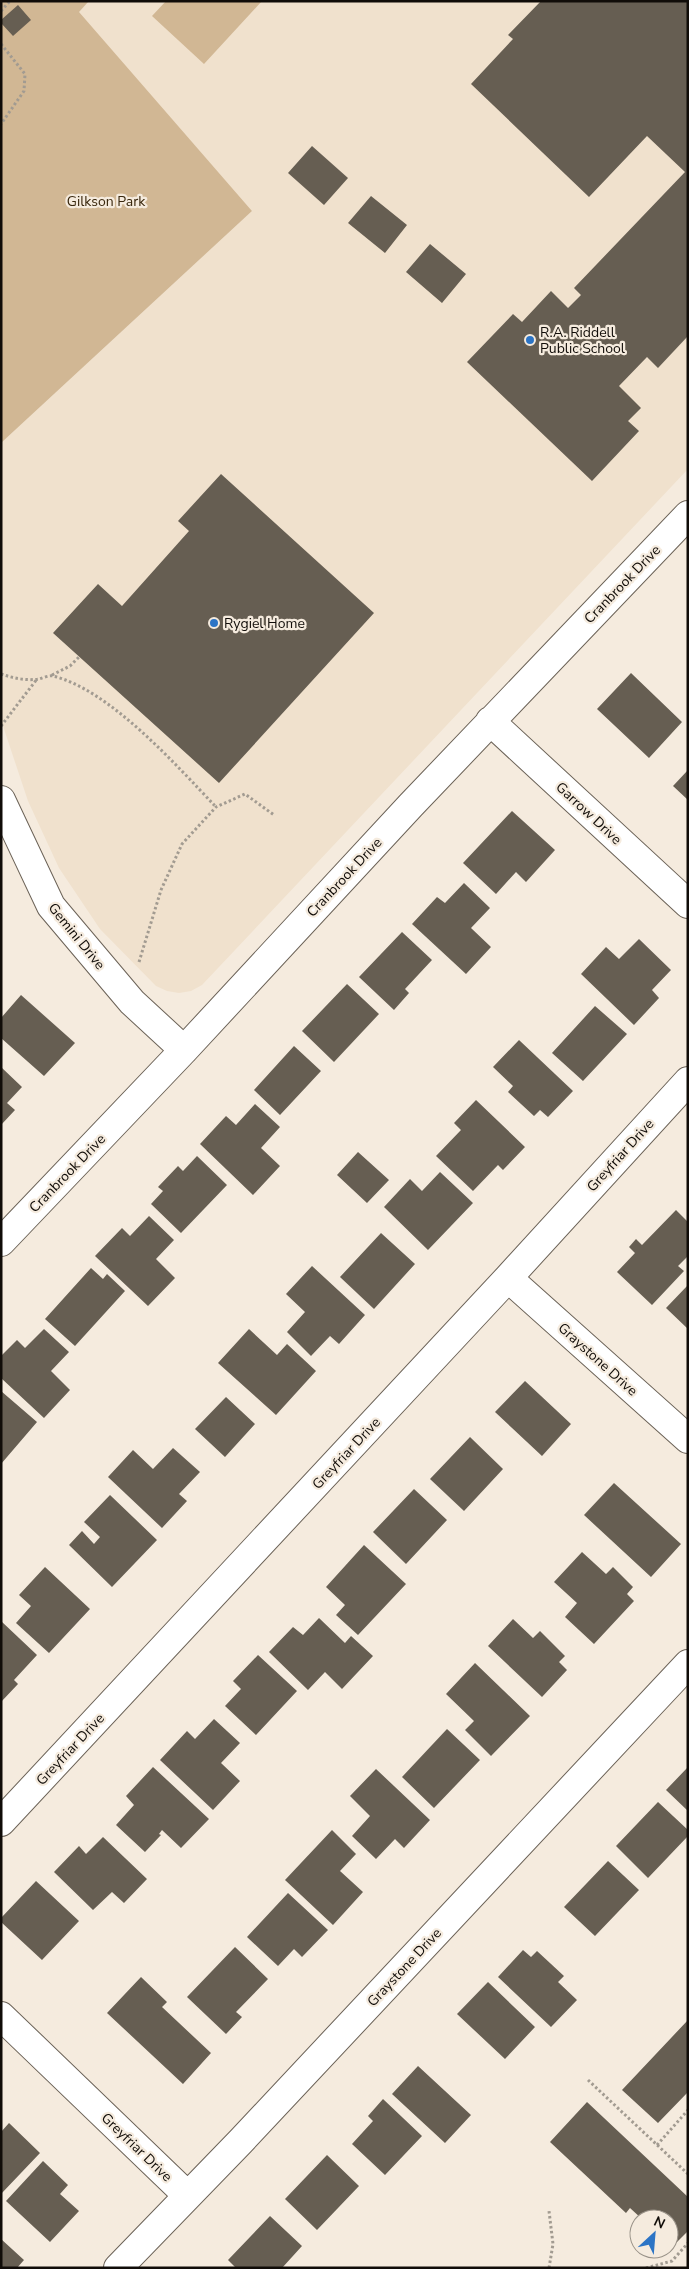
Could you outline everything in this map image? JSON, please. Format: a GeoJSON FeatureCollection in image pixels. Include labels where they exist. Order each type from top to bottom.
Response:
{"type":"FeatureCollection","features":[{"type":"Feature","properties":{"kind":"street","name":"Cranbrook Drive"},"geometry":{"type":"LineString","coordinates":[[1,1242],[184,1050],[490,721],[688,515]]}},
{"type":"Feature","properties":{"kind":"street","name":"Garrow Drive"},"geometry":{"type":"LineString","coordinates":[[490,721],[688,904]]}},
{"type":"Feature","properties":{"kind":"street","name":"Gemini Drive"},"geometry":{"type":"LineString","coordinates":[[1,800],[51,906],[132,1002],[184,1050]]}},
{"type":"Feature","properties":{"kind":"street","name":"Greyfriar Drive"},"geometry":{"type":"LineString","coordinates":[[1,1822],[508,1278],[688,1081]]}},
{"type":"Feature","properties":{"kind":"street","name":"Graystone Drive"},"geometry":{"type":"LineString","coordinates":[[508,1278],[688,1440]]}},
{"type":"Feature","properties":{"kind":"street","name":"Graystone Drive"},"geometry":{"type":"LineString","coordinates":[[118,2268],[255,2126],[688,1664]]}},
{"type":"Feature","properties":{"kind":"street","name":"Greyfriar Drive"},"geometry":{"type":"LineString","coordinates":[[1,2016],[187,2195]]}},
{"type":"Feature","properties":{"kind":"path"},"geometry":{"type":"LineString","coordinates":[[1,11],[10,1]]}},
{"type":"Feature","properties":{"kind":"path"},"geometry":{"type":"LineString","coordinates":[[1,44],[25,74],[24,91],[1,124]]}},
{"type":"Feature","properties":{"kind":"path"},"geometry":{"type":"LineString","coordinates":[[1,674],[14,678],[37,679],[52,676],[70,666],[79,657]]}},
{"type":"Feature","properties":{"kind":"path"},"geometry":{"type":"LineString","coordinates":[[52,676],[84,689],[117,711],[162,750],[216,806]]}},
{"type":"Feature","properties":{"kind":"path"},"geometry":{"type":"LineString","coordinates":[[1,726],[37,679]]}},
{"type":"Feature","properties":{"kind":"path"},"geometry":{"type":"LineString","coordinates":[[132,1002],[139,958],[161,890],[182,844],[216,806],[245,794],[274,815]]}},
{"type":"Feature","properties":{"kind":"path"},"geometry":{"type":"LineString","coordinates":[[588,2080],[688,2174]]}},
{"type":"Feature","properties":{"kind":"path"},"geometry":{"type":"LineString","coordinates":[[657,2145],[688,2110]]}},
{"type":"Feature","properties":{"kind":"path"},"geometry":{"type":"LineString","coordinates":[[549,2211],[552,2244],[549,2268]]}},
{"type":"Feature","properties":{"kind":"path"},"geometry":{"type":"LineString","coordinates":[[646,2268],[672,2260],[688,2244]]}},
{"type":"Feature","properties":{"kind":"shaded area"},"geometry":{"type":"Polygon","coordinates":[[[89,1],[688,1],[688,469],[202,985],[191,991],[179,993],[167,991],[156,986],[100,929],[59,868],[28,801],[1,720],[1,443],[252,211],[78,12],[89,1]]]}},
{"type":"Feature","properties":{"kind":"green space","name":"Gilkson Park"},"geometry":{"type":"Polygon","coordinates":[[[1,1],[89,1],[79,12],[252,211],[1,443],[1,1]]]}},
{"type":"Feature","properties":{"kind":"green space"},"geometry":{"type":"Polygon","coordinates":[[[166,1],[262,1],[204,64],[152,16],[166,1]]]}},
{"type":"Feature","properties":{"kind":"building"},"geometry":{"type":"Polygon","coordinates":[[[541,1],[688,1],[688,336],[658,368],[647,357],[619,386],[641,408],[628,421],[639,431],[592,481],[467,362],[513,314],[522,322],[551,291],[568,308],[581,295],[574,288],[685,172],[647,136],[589,197],[471,84],[513,39],[508,35],[541,1]]]}},
{"type":"Feature","properties":{"kind":"building"},"geometry":{"type":"Polygon","coordinates":[[[18,5],[31,20],[13,36],[1,23],[1,20],[18,5]]]}},
{"type":"Feature","properties":{"kind":"building"},"geometry":{"type":"Polygon","coordinates":[[[312,146],[348,178],[324,205],[288,173],[312,146]]]}},
{"type":"Feature","properties":{"kind":"building"},"geometry":{"type":"Polygon","coordinates":[[[371,196],[407,225],[385,253],[348,223],[371,196]]]}},
{"type":"Feature","properties":{"kind":"building"},"geometry":{"type":"Polygon","coordinates":[[[430,244],[466,274],[442,303],[406,272],[430,244]]]}},
{"type":"Feature","properties":{"kind":"building","name":"Rygiel Home"},"geometry":{"type":"Polygon","coordinates":[[[221,474],[374,613],[219,783],[53,633],[98,584],[122,606],[189,531],[178,521],[221,474]]]}},
{"type":"Feature","properties":{"kind":"building"},"geometry":{"type":"Polygon","coordinates":[[[631,673],[682,722],[649,758],[597,709],[631,673]]]}},
{"type":"Feature","properties":{"kind":"building"},"geometry":{"type":"Polygon","coordinates":[[[688,770],[688,800],[673,786],[688,770]]]}},
{"type":"Feature","properties":{"kind":"building"},"geometry":{"type":"Polygon","coordinates":[[[512,811],[555,850],[526,882],[516,872],[496,894],[463,863],[512,811]]]}},
{"type":"Feature","properties":{"kind":"building"},"geometry":{"type":"Polygon","coordinates":[[[464,883],[490,908],[471,928],[491,947],[466,974],[412,924],[437,897],[445,903],[464,883]]]}},
{"type":"Feature","properties":{"kind":"building"},"geometry":{"type":"Polygon","coordinates":[[[402,932],[432,960],[405,989],[409,993],[394,1010],[359,977],[402,932]]]}},
{"type":"Feature","properties":{"kind":"building"},"geometry":{"type":"Polygon","coordinates":[[[639,939],[671,970],[652,990],[659,998],[634,1025],[581,974],[606,947],[619,959],[639,939]]]}},
{"type":"Feature","properties":{"kind":"building"},"geometry":{"type":"Polygon","coordinates":[[[347,984],[379,1014],[334,1062],[302,1031],[347,984]]]}},
{"type":"Feature","properties":{"kind":"building"},"geometry":{"type":"Polygon","coordinates":[[[21,995],[75,1043],[44,1076],[1,1038],[1,1018],[21,995]]]}},
{"type":"Feature","properties":{"kind":"building"},"geometry":{"type":"Polygon","coordinates":[[[595,1006],[627,1034],[583,1081],[552,1053],[595,1006]]]}},
{"type":"Feature","properties":{"kind":"building"},"geometry":{"type":"Polygon","coordinates":[[[519,1040],[573,1091],[548,1117],[540,1110],[534,1116],[508,1092],[513,1086],[493,1067],[519,1040]]]}},
{"type":"Feature","properties":{"kind":"building"},"geometry":{"type":"Polygon","coordinates":[[[294,1046],[321,1071],[280,1115],[254,1090],[294,1046]]]}},
{"type":"Feature","properties":{"kind":"building"},"geometry":{"type":"Polygon","coordinates":[[[1,1067],[22,1087],[7,1103],[15,1110],[1,1125],[1,1067]]]}},
{"type":"Feature","properties":{"kind":"building"},"geometry":{"type":"Polygon","coordinates":[[[476,1100],[525,1147],[503,1170],[498,1165],[473,1191],[436,1156],[461,1130],[454,1123],[476,1100]]]}},
{"type":"Feature","properties":{"kind":"building"},"geometry":{"type":"Polygon","coordinates":[[[255,1104],[280,1127],[261,1148],[280,1166],[253,1195],[200,1144],[226,1116],[236,1125],[255,1104]]]}},
{"type":"Feature","properties":{"kind":"building"},"geometry":{"type":"Polygon","coordinates":[[[358,1152],[389,1180],[367,1203],[337,1175],[358,1152]]]}},
{"type":"Feature","properties":{"kind":"building"},"geometry":{"type":"Polygon","coordinates":[[[197,1156],[227,1185],[181,1233],[151,1204],[163,1191],[158,1187],[178,1166],[183,1171],[197,1156]]]}},
{"type":"Feature","properties":{"kind":"building"},"geometry":{"type":"Polygon","coordinates":[[[440,1172],[473,1203],[428,1250],[384,1207],[410,1179],[422,1191],[440,1172]]]}},
{"type":"Feature","properties":{"kind":"building"},"geometry":{"type":"Polygon","coordinates":[[[676,1210],[688,1222],[688,1256],[678,1266],[684,1271],[652,1305],[617,1272],[635,1253],[629,1247],[636,1239],[642,1245],[676,1210]]]}},
{"type":"Feature","properties":{"kind":"building"},"geometry":{"type":"Polygon","coordinates":[[[149,1216],[174,1240],[156,1259],[175,1278],[148,1306],[95,1256],[122,1228],[130,1236],[149,1216]]]}},
{"type":"Feature","properties":{"kind":"building"},"geometry":{"type":"Polygon","coordinates":[[[381,1233],[415,1264],[374,1309],[340,1277],[381,1233]]]}},
{"type":"Feature","properties":{"kind":"building"},"geometry":{"type":"Polygon","coordinates":[[[312,1266],[365,1315],[339,1344],[330,1336],[311,1356],[287,1332],[305,1312],[286,1294],[312,1266]]]}},
{"type":"Feature","properties":{"kind":"building"},"geometry":{"type":"Polygon","coordinates":[[[91,1268],[103,1279],[107,1274],[125,1291],[75,1346],[45,1319],[91,1268]]]}},
{"type":"Feature","properties":{"kind":"building"},"geometry":{"type":"Polygon","coordinates":[[[688,1285],[688,1329],[666,1308],[688,1285]]]}},
{"type":"Feature","properties":{"kind":"building"},"geometry":{"type":"Polygon","coordinates":[[[44,1329],[69,1352],[51,1371],[70,1390],[44,1418],[1,1378],[1,1356],[17,1340],[25,1348],[44,1329]]]}},
{"type":"Feature","properties":{"kind":"building"},"geometry":{"type":"Polygon","coordinates":[[[249,1329],[277,1355],[287,1344],[316,1371],[276,1415],[218,1363],[249,1329]]]}},
{"type":"Feature","properties":{"kind":"building"},"geometry":{"type":"Polygon","coordinates":[[[525,1381],[571,1424],[542,1456],[495,1412],[525,1381]]]}},
{"type":"Feature","properties":{"kind":"building"},"geometry":{"type":"Polygon","coordinates":[[[1,1391],[37,1422],[1,1464],[1,1391]]]}},
{"type":"Feature","properties":{"kind":"building"},"geometry":{"type":"Polygon","coordinates":[[[226,1397],[255,1424],[225,1457],[195,1429],[226,1397]]]}},
{"type":"Feature","properties":{"kind":"building"},"geometry":{"type":"Polygon","coordinates":[[[470,1437],[503,1469],[464,1511],[430,1479],[470,1437]]]}},
{"type":"Feature","properties":{"kind":"building"},"geometry":{"type":"Polygon","coordinates":[[[173,1448],[200,1472],[179,1494],[187,1501],[162,1528],[108,1477],[133,1450],[153,1469],[173,1448]]]}},
{"type":"Feature","properties":{"kind":"building"},"geometry":{"type":"Polygon","coordinates":[[[614,1483],[681,1544],[651,1577],[584,1515],[614,1483]]]}},
{"type":"Feature","properties":{"kind":"building"},"geometry":{"type":"Polygon","coordinates":[[[414,1489],[447,1520],[406,1564],[373,1532],[414,1489]]]}},
{"type":"Feature","properties":{"kind":"building"},"geometry":{"type":"Polygon","coordinates":[[[110,1495],[157,1540],[112,1587],[69,1545],[82,1531],[94,1544],[100,1537],[84,1522],[110,1495]]]}},
{"type":"Feature","properties":{"kind":"building"},"geometry":{"type":"Polygon","coordinates":[[[364,1545],[406,1584],[358,1635],[336,1615],[345,1605],[326,1587],[364,1545]]]}},
{"type":"Feature","properties":{"kind":"building"},"geometry":{"type":"Polygon","coordinates":[[[582,1552],[606,1574],[613,1567],[633,1587],[627,1594],[634,1601],[594,1644],[565,1617],[577,1603],[554,1582],[582,1552]]]}},
{"type":"Feature","properties":{"kind":"building"},"geometry":{"type":"Polygon","coordinates":[[[45,1567],[90,1609],[49,1653],[16,1623],[31,1606],[19,1595],[45,1567]]]}},
{"type":"Feature","properties":{"kind":"building"},"geometry":{"type":"Polygon","coordinates":[[[319,1618],[345,1643],[351,1636],[373,1656],[342,1689],[325,1672],[308,1690],[269,1652],[293,1627],[303,1635],[319,1618]]]}},
{"type":"Feature","properties":{"kind":"building"},"geometry":{"type":"Polygon","coordinates":[[[513,1619],[533,1638],[540,1631],[565,1656],[559,1662],[567,1670],[542,1697],[488,1646],[513,1619]]]}},
{"type":"Feature","properties":{"kind":"building"},"geometry":{"type":"Polygon","coordinates":[[[1,1621],[37,1655],[14,1680],[18,1684],[1,1702],[1,1621]]]}},
{"type":"Feature","properties":{"kind":"building"},"geometry":{"type":"Polygon","coordinates":[[[258,1655],[297,1691],[256,1735],[225,1706],[241,1689],[233,1681],[258,1655]]]}},
{"type":"Feature","properties":{"kind":"building"},"geometry":{"type":"Polygon","coordinates":[[[475,1663],[530,1716],[491,1756],[465,1730],[474,1721],[446,1694],[475,1663]]]}},
{"type":"Feature","properties":{"kind":"building"},"geometry":{"type":"Polygon","coordinates":[[[214,1719],[240,1743],[221,1763],[240,1781],[213,1810],[160,1760],[187,1731],[195,1739],[214,1719]]]}},
{"type":"Feature","properties":{"kind":"building"},"geometry":{"type":"Polygon","coordinates":[[[447,1729],[480,1760],[434,1808],[402,1777],[447,1729]]]}},
{"type":"Feature","properties":{"kind":"building"},"geometry":{"type":"Polygon","coordinates":[[[153,1767],[209,1819],[181,1848],[162,1830],[159,1834],[161,1835],[145,1852],[116,1825],[134,1805],[126,1796],[153,1767]]]}},
{"type":"Feature","properties":{"kind":"building"},"geometry":{"type":"Polygon","coordinates":[[[688,1767],[688,1811],[666,1790],[688,1767]]]}},
{"type":"Feature","properties":{"kind":"building"},"geometry":{"type":"Polygon","coordinates":[[[376,1769],[430,1820],[404,1848],[395,1839],[376,1859],[352,1836],[370,1816],[350,1796],[376,1769]]]}},
{"type":"Feature","properties":{"kind":"building"},"geometry":{"type":"Polygon","coordinates":[[[658,1802],[688,1830],[688,1836],[648,1878],[616,1846],[658,1802]]]}},
{"type":"Feature","properties":{"kind":"building"},"geometry":{"type":"Polygon","coordinates":[[[332,1830],[356,1854],[340,1871],[363,1892],[333,1925],[285,1880],[332,1830]]]}},
{"type":"Feature","properties":{"kind":"building"},"geometry":{"type":"Polygon","coordinates":[[[103,1837],[147,1879],[124,1903],[112,1892],[93,1910],[54,1872],[79,1846],[86,1854],[103,1837]]]}},
{"type":"Feature","properties":{"kind":"building"},"geometry":{"type":"Polygon","coordinates":[[[608,1861],[639,1890],[595,1936],[564,1907],[608,1861]]]}},
{"type":"Feature","properties":{"kind":"building"},"geometry":{"type":"Polygon","coordinates":[[[36,1881],[79,1921],[42,1960],[1,1922],[1,1918],[36,1881]]]}},
{"type":"Feature","properties":{"kind":"building"},"geometry":{"type":"Polygon","coordinates":[[[288,1893],[328,1930],[302,1957],[294,1949],[278,1966],[247,1937],[288,1893]]]}},
{"type":"Feature","properties":{"kind":"building"},"geometry":{"type":"Polygon","coordinates":[[[235,1947],[268,1979],[236,2012],[242,2017],[226,2034],[187,1997],[235,1947]]]}},
{"type":"Feature","properties":{"kind":"building"},"geometry":{"type":"Polygon","coordinates":[[[523,1950],[531,1957],[537,1951],[564,1976],[558,1982],[577,2000],[551,2027],[498,1977],[523,1950]]]}},
{"type":"Feature","properties":{"kind":"building"},"geometry":{"type":"Polygon","coordinates":[[[141,1977],[167,2002],[162,2007],[211,2053],[183,2084],[107,2013],[141,1977]]]}},
{"type":"Feature","properties":{"kind":"building"},"geometry":{"type":"Polygon","coordinates":[[[488,1982],[535,2027],[505,2059],[457,2014],[488,1982]]]}},
{"type":"Feature","properties":{"kind":"building"},"geometry":{"type":"Polygon","coordinates":[[[688,2020],[688,2092],[658,2123],[622,2090],[688,2020]]]}},
{"type":"Feature","properties":{"kind":"building"},"geometry":{"type":"Polygon","coordinates":[[[418,2066],[471,2115],[445,2143],[392,2094],[418,2066]]]}},
{"type":"Feature","properties":{"kind":"building"},"geometry":{"type":"Polygon","coordinates":[[[383,2099],[422,2136],[385,2175],[352,2144],[373,2121],[368,2116],[383,2099]]]}},
{"type":"Feature","properties":{"kind":"building"},"geometry":{"type":"Polygon","coordinates":[[[587,2102],[688,2197],[688,2231],[679,2240],[679,2209],[630,2208],[626,2213],[550,2142],[587,2102]]]}},
{"type":"Feature","properties":{"kind":"building"},"geometry":{"type":"Polygon","coordinates":[[[9,2123],[40,2153],[1,2194],[1,2132],[9,2123]]]}},
{"type":"Feature","properties":{"kind":"building"},"geometry":{"type":"Polygon","coordinates":[[[327,2155],[359,2186],[317,2230],[285,2199],[327,2155]]]}},
{"type":"Feature","properties":{"kind":"building"},"geometry":{"type":"Polygon","coordinates":[[[43,2161],[68,2185],[60,2194],[79,2211],[50,2242],[6,2201],[43,2161]]]}},
{"type":"Feature","properties":{"kind":"building"},"geometry":{"type":"Polygon","coordinates":[[[270,2216],[302,2246],[282,2268],[236,2268],[228,2260],[270,2216]]]}},
{"type":"Feature","properties":{"kind":"building"},"geometry":{"type":"Polygon","coordinates":[[[1,2239],[24,2260],[17,2268],[1,2268],[1,2239]]]}},
{"type":"Feature","properties":{"kind":"place","name":"R.A. Riddell Public School"},"geometry":{"type":"Point","coordinates":[530,340]}},
{"type":"Feature","properties":{"kind":"place","name":"Rygiel Home"},"geometry":{"type":"Point","coordinates":[214,623]}}]}
